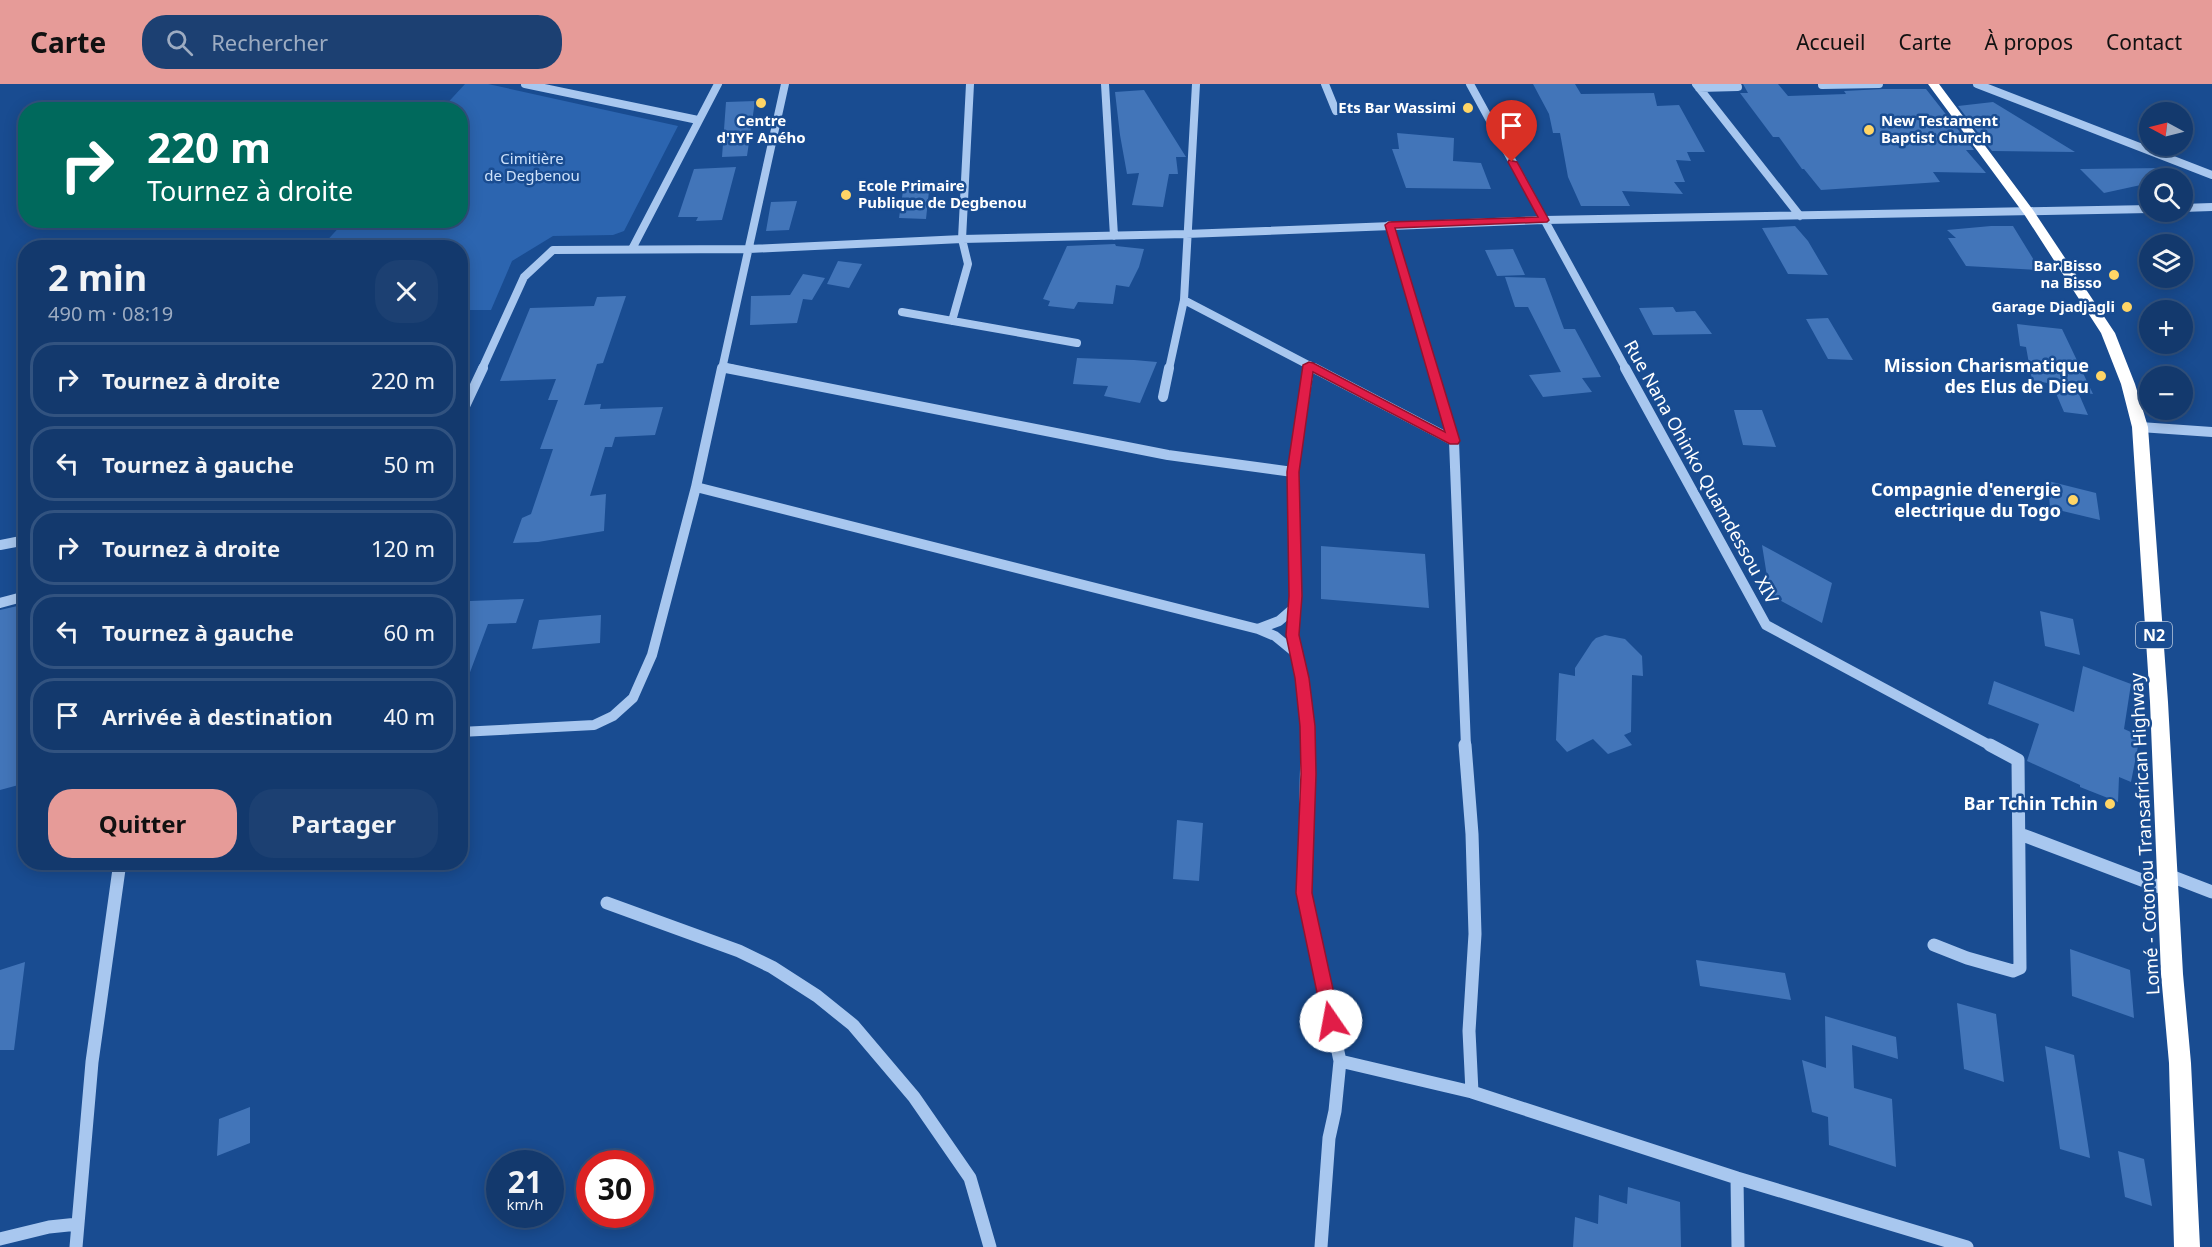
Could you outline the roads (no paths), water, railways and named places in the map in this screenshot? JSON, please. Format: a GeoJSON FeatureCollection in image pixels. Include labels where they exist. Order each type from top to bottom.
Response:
{"type":"FeatureCollection","features":[{"type":"Feature","properties":{"kind":"highway","name":"Lomé - Cotonou Transafrican Highway"},"geometry":{"type":"LineString","coordinates":[[1933,84],[2029,213],[2108,333],[2128,384],[2140,427],[2181,1063],[2187,1247]]}},
{"type":"Feature","properties":{"kind":"street"},"geometry":{"type":"LineString","coordinates":[[525,84],[698,120]]}},
{"type":"Feature","properties":{"kind":"street"},"geometry":{"type":"LineString","coordinates":[[632,249],[718,84]]}},
{"type":"Feature","properties":{"kind":"street"},"geometry":{"type":"LineString","coordinates":[[468,732],[573,728],[594,725],[613,716],[633,699],[652,655],[696,487],[785,84]]}},
{"type":"Feature","properties":{"kind":"street"},"geometry":{"type":"LineString","coordinates":[[952,321],[968,264],[962,239],[970,84]]}},
{"type":"Feature","properties":{"kind":"street"},"geometry":{"type":"LineString","coordinates":[[1105,84],[1114,236]]}},
{"type":"Feature","properties":{"kind":"street"},"geometry":{"type":"LineString","coordinates":[[1162,397],[1184,300],[1196,84]]}},
{"type":"Feature","properties":{"kind":"street"},"geometry":{"type":"LineString","coordinates":[[1325,84],[1336,111]]}},
{"type":"Feature","properties":{"kind":"street","name":"Rue Nana Ohinko Quamdessou XIV"},"geometry":{"type":"LineString","coordinates":[[1470,84],[1767,625],[2018,760],[2020,834]]}},
{"type":"Feature","properties":{"kind":"street"},"geometry":{"type":"LineString","coordinates":[[1822,85],[1879,84]]}},
{"type":"Feature","properties":{"kind":"street"},"geometry":{"type":"LineString","coordinates":[[1977,84],[2212,175]]}},
{"type":"Feature","properties":{"kind":"street"},"geometry":{"type":"LineString","coordinates":[[1698,86],[1800,216]]}},
{"type":"Feature","properties":{"kind":"street"},"geometry":{"type":"LineString","coordinates":[[1698,86],[1738,87]]}},
{"type":"Feature","properties":{"kind":"street"},"geometry":{"type":"LineString","coordinates":[[2193,208],[2212,207]]}},
{"type":"Feature","properties":{"kind":"street"},"geometry":{"type":"LineString","coordinates":[[468,399],[524,276],[553,249],[749,249],[962,239],[1186,234],[1544,220],[2139,209]]}},
{"type":"Feature","properties":{"kind":"street"},"geometry":{"type":"LineString","coordinates":[[1389,225],[1454,441],[1464,661],[1466,774],[1472,834],[1475,934],[1469,1031],[1472,1092]]}},
{"type":"Feature","properties":{"kind":"street"},"geometry":{"type":"LineString","coordinates":[[1184,300],[1454,441]]}},
{"type":"Feature","properties":{"kind":"street"},"geometry":{"type":"LineString","coordinates":[[902,312],[1077,343]]}},
{"type":"Feature","properties":{"kind":"street"},"geometry":{"type":"LineString","coordinates":[[1309,365],[1293,472],[1295,596],[1293,635],[1302,678],[1307,726],[1308,774],[1304,893],[1340,1062],[1335,1110],[1329,1138],[1321,1247]]}},
{"type":"Feature","properties":{"kind":"street"},"geometry":{"type":"LineString","coordinates":[[723,367],[1168,455],[1293,472]]}},
{"type":"Feature","properties":{"kind":"street"},"geometry":{"type":"LineString","coordinates":[[2140,427],[2212,432]]}},
{"type":"Feature","properties":{"kind":"street"},"geometry":{"type":"LineString","coordinates":[[696,487],[1258,629],[1275,636],[1293,650],[1303,659],[1298,664]]}},
{"type":"Feature","properties":{"kind":"street"},"geometry":{"type":"LineString","coordinates":[[0,544],[18,541]]}},
{"type":"Feature","properties":{"kind":"street"},"geometry":{"type":"LineString","coordinates":[[1258,629],[1279,621],[1294,610],[1295,596]]}},
{"type":"Feature","properties":{"kind":"street"},"geometry":{"type":"LineString","coordinates":[[0,603],[18,598]]}},
{"type":"Feature","properties":{"kind":"street"},"geometry":{"type":"LineString","coordinates":[[1934,945],[1967,958],[2013,971],[2020,968],[2020,834],[2168,882],[2212,892]]}},
{"type":"Feature","properties":{"kind":"street"},"geometry":{"type":"LineString","coordinates":[[76,1247],[92,1062],[119,870]]}},
{"type":"Feature","properties":{"kind":"street"},"geometry":{"type":"LineString","coordinates":[[607,903],[755,959],[817,996],[853,1025],[914,1097],[970,1178],[990,1247]]}},
{"type":"Feature","properties":{"kind":"street"},"geometry":{"type":"LineString","coordinates":[[1340,1062],[1472,1092],[1737,1178],[1967,1247]]}},
{"type":"Feature","properties":{"kind":"street"},"geometry":{"type":"LineString","coordinates":[[1737,1178],[1738,1247]]}},
{"type":"Feature","properties":{"kind":"street"},"geometry":{"type":"LineString","coordinates":[[0,1239],[49,1227],[78,1224]]}},
{"type":"Feature","properties":{"kind":"place","name":"Centre d'IYF Aného"},"geometry":{"type":"Point","coordinates":[761,103]}},
{"type":"Feature","properties":{"kind":"place","name":"Ets Bar Wassimi"},"geometry":{"type":"Point","coordinates":[1468,108]}},
{"type":"Feature","properties":{"kind":"place","name":"New Testament Baptist Church"},"geometry":{"type":"Point","coordinates":[1869,130]}},
{"type":"Feature","properties":{"kind":"place","name":"Ecole Primaire Publique de Degbenou"},"geometry":{"type":"Point","coordinates":[846,195]}},
{"type":"Feature","properties":{"kind":"place","name":"Bar Bisso na Bisso"},"geometry":{"type":"Point","coordinates":[2114,275]}},
{"type":"Feature","properties":{"kind":"place","name":"Garage Djadjagli"},"geometry":{"type":"Point","coordinates":[2127,307]}},
{"type":"Feature","properties":{"kind":"place","name":"Mission Charismatique des Elus de Dieu"},"geometry":{"type":"Point","coordinates":[2101,376]}},
{"type":"Feature","properties":{"kind":"place","name":"Compagnie d'energie electrique du Togo"},"geometry":{"type":"Point","coordinates":[2073,500]}},
{"type":"Feature","properties":{"kind":"place","name":"Bar Tchin Tchin"},"geometry":{"type":"Point","coordinates":[2110,804]}},
{"type":"Feature","properties":{"kind":"park label","name":"Cimitière de Degbenou"},"geometry":{"type":"Point","coordinates":[532,168]}}]}
